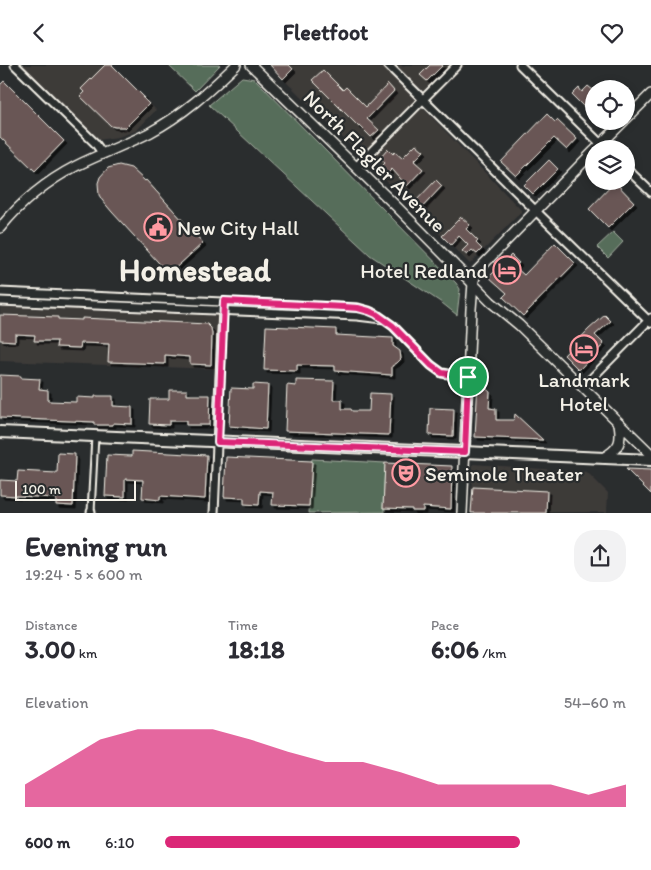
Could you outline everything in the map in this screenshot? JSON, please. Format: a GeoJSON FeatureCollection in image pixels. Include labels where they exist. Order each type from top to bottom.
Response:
{"type":"FeatureCollection","features":[{"type":"Feature","properties":{"kind":"main road"},"geometry":{"type":"LineString","coordinates":[[0,432],[651,460]]}},
{"type":"Feature","properties":{"kind":"street"},"geometry":{"type":"LineString","coordinates":[[15,65],[96,143],[103,154]]}},
{"type":"Feature","properties":{"kind":"street"},"geometry":{"type":"LineString","coordinates":[[0,228],[20,206],[64,172],[139,138],[188,108],[236,65]]}},
{"type":"Feature","properties":{"kind":"street","name":"North Flagler Avenue"},"geometry":{"type":"LineString","coordinates":[[251,65],[492,302],[519,325],[651,454]]}},
{"type":"Feature","properties":{"kind":"street"},"geometry":{"type":"LineString","coordinates":[[388,65],[650,320],[583,387]]}},
{"type":"Feature","properties":{"kind":"street"},"geometry":{"type":"LineString","coordinates":[[356,167],[457,65]]}},
{"type":"Feature","properties":{"kind":"street"},"geometry":{"type":"LineString","coordinates":[[520,65],[594,140]]}},
{"type":"Feature","properties":{"kind":"street"},"geometry":{"type":"LineString","coordinates":[[635,110],[651,94]]}},
{"type":"Feature","properties":{"kind":"street"},"geometry":{"type":"LineString","coordinates":[[607,140],[616,130]]}},
{"type":"Feature","properties":{"kind":"street"},"geometry":{"type":"LineString","coordinates":[[462,513],[473,283],[479,267],[585,160]]}},
{"type":"Feature","properties":{"kind":"street"},"geometry":{"type":"LineString","coordinates":[[635,177],[651,192]]}},
{"type":"Feature","properties":{"kind":"street"},"geometry":{"type":"LineString","coordinates":[[0,292],[358,308],[369,311],[384,320],[402,334],[431,365],[442,373],[468,377]]}},
{"type":"Feature","properties":{"kind":"street"},"geometry":{"type":"LineString","coordinates":[[0,301],[357,316],[384,320]]}},
{"type":"Feature","properties":{"kind":"street"},"geometry":{"type":"LineString","coordinates":[[214,513],[224,301]]}},
{"type":"Feature","properties":{"kind":"street"},"geometry":{"type":"LineString","coordinates":[[603,458],[616,450],[619,445],[619,423]]}},
{"type":"Feature","properties":{"kind":"street"},"geometry":{"type":"LineString","coordinates":[[91,512],[95,436]]}},
{"type":"Feature","properties":{"kind":"shaded area"},"geometry":{"type":"Polygon","coordinates":[[[21,65],[111,65],[156,110],[136,131],[118,137],[98,140],[21,65]]]}},
{"type":"Feature","properties":{"kind":"shaded area"},"geometry":{"type":"Polygon","coordinates":[[[269,65],[401,65],[403,67],[405,65],[465,65],[423,108],[522,211],[470,264],[269,65]]]}},
{"type":"Feature","properties":{"kind":"shaded area"},"geometry":{"type":"Polygon","coordinates":[[[0,304],[218,313],[215,369],[0,361],[0,304]]]}},
{"type":"Feature","properties":{"kind":"shaded area"},"geometry":{"type":"Polygon","coordinates":[[[473,464],[587,472],[608,493],[607,512],[470,513],[473,464]]]}},
{"type":"Feature","properties":{"kind":"green space"},"geometry":{"type":"Polygon","coordinates":[[[168,65],[220,65],[195,91],[168,65]]]}},
{"type":"Feature","properties":{"kind":"green space"},"geometry":{"type":"Polygon","coordinates":[[[242,77],[255,79],[456,283],[460,289],[457,315],[370,255],[209,105],[242,77]]]}},
{"type":"Feature","properties":{"kind":"green space"},"geometry":{"type":"Polygon","coordinates":[[[613,232],[623,242],[608,258],[597,247],[613,232]]]}},
{"type":"Feature","properties":{"kind":"green space"},"geometry":{"type":"Polygon","coordinates":[[[312,459],[385,463],[383,508],[385,508],[385,512],[309,513],[312,459]]]}},
{"type":"Feature","properties":{"kind":"building"},"geometry":{"type":"Polygon","coordinates":[[[105,65],[112,65],[149,104],[125,128],[111,126],[80,96],[84,92],[81,89],[105,65]]]}},
{"type":"Feature","properties":{"kind":"building"},"geometry":{"type":"Polygon","coordinates":[[[270,65],[289,65],[293,69],[283,79],[270,65]]]}},
{"type":"Feature","properties":{"kind":"building"},"geometry":{"type":"Polygon","coordinates":[[[430,65],[443,65],[427,81],[420,75],[430,65]]]}},
{"type":"Feature","properties":{"kind":"building"},"geometry":{"type":"Polygon","coordinates":[[[323,70],[343,90],[346,87],[366,107],[388,84],[394,91],[367,119],[379,130],[371,137],[312,80],[323,70]]]}},
{"type":"Feature","properties":{"kind":"building"},"geometry":{"type":"Polygon","coordinates":[[[4,81],[64,141],[35,171],[0,137],[0,85],[4,81]]]}},
{"type":"Feature","properties":{"kind":"building"},"geometry":{"type":"Polygon","coordinates":[[[579,88],[582,92],[585,89],[584,107],[572,95],[579,88]]]}},
{"type":"Feature","properties":{"kind":"building"},"geometry":{"type":"Polygon","coordinates":[[[547,114],[555,122],[557,120],[577,139],[567,150],[554,138],[516,176],[501,162],[547,114]]]}},
{"type":"Feature","properties":{"kind":"building"},"geometry":{"type":"Polygon","coordinates":[[[416,144],[424,151],[414,161],[423,169],[407,186],[392,169],[384,177],[378,170],[385,163],[380,158],[388,149],[393,154],[395,152],[402,158],[416,144]]]}},
{"type":"Feature","properties":{"kind":"building"},"geometry":{"type":"Polygon","coordinates":[[[549,160],[558,169],[533,194],[524,185],[549,160]]]}},
{"type":"Feature","properties":{"kind":"building","name":"New City Hall"},"geometry":{"type":"Polygon","coordinates":[[[119,165],[131,168],[146,180],[203,243],[169,274],[112,212],[99,195],[98,183],[100,177],[108,168],[119,165]]]}},
{"type":"Feature","properties":{"kind":"building"},"geometry":{"type":"Polygon","coordinates":[[[436,180],[442,186],[418,212],[411,206],[436,180]]]}},
{"type":"Feature","properties":{"kind":"building"},"geometry":{"type":"Polygon","coordinates":[[[607,190],[623,190],[634,202],[608,228],[589,209],[607,190]]]}},
{"type":"Feature","properties":{"kind":"building"},"geometry":{"type":"Polygon","coordinates":[[[461,217],[470,225],[466,229],[478,241],[476,243],[482,249],[477,254],[472,250],[467,255],[462,251],[468,245],[459,236],[451,245],[442,236],[461,217]]]}},
{"type":"Feature","properties":{"kind":"building"},"geometry":{"type":"Polygon","coordinates":[[[555,243],[575,263],[523,316],[503,297],[507,293],[489,277],[511,255],[519,263],[515,267],[524,275],[555,243]]]}},
{"type":"Feature","properties":{"kind":"building"},"geometry":{"type":"Polygon","coordinates":[[[0,315],[207,324],[211,328],[212,334],[211,365],[190,364],[190,357],[165,355],[165,364],[108,362],[109,344],[81,343],[80,348],[56,347],[57,341],[34,341],[35,335],[15,334],[15,341],[0,340],[0,315]]]}},
{"type":"Feature","properties":{"kind":"building","name":"Landmark Hotel"},"geometry":{"type":"Polygon","coordinates":[[[605,315],[611,321],[595,335],[604,344],[579,370],[564,355],[605,315]]]}},
{"type":"Feature","properties":{"kind":"building"},"geometry":{"type":"Polygon","coordinates":[[[266,326],[336,329],[336,335],[393,338],[393,346],[400,351],[401,359],[392,366],[392,375],[335,371],[335,366],[297,365],[297,371],[264,370],[266,326]]]}},
{"type":"Feature","properties":{"kind":"building"},"geometry":{"type":"Polygon","coordinates":[[[0,375],[40,379],[39,389],[48,390],[48,401],[76,402],[76,397],[95,398],[95,396],[113,396],[113,406],[132,407],[132,424],[94,425],[94,422],[0,418],[0,375]]]}},
{"type":"Feature","properties":{"kind":"building"},"geometry":{"type":"Polygon","coordinates":[[[296,380],[334,381],[333,400],[342,400],[342,409],[351,409],[352,411],[369,411],[370,393],[391,394],[389,435],[285,431],[287,385],[296,386],[296,380]]]}},
{"type":"Feature","properties":{"kind":"building"},"geometry":{"type":"Polygon","coordinates":[[[478,382],[490,392],[489,408],[496,409],[496,420],[514,420],[515,414],[543,440],[475,437],[478,382]]]}},
{"type":"Feature","properties":{"kind":"building"},"geometry":{"type":"Polygon","coordinates":[[[253,384],[268,385],[266,429],[229,426],[231,388],[253,389],[253,384]]]}},
{"type":"Feature","properties":{"kind":"building"},"geometry":{"type":"Polygon","coordinates":[[[169,390],[187,390],[187,395],[210,395],[209,425],[186,425],[186,421],[169,421],[169,425],[149,424],[150,399],[169,399],[169,390]]]}},
{"type":"Feature","properties":{"kind":"building"},"geometry":{"type":"Polygon","coordinates":[[[430,408],[454,409],[453,436],[429,435],[430,408]]]}},
{"type":"Feature","properties":{"kind":"building"},"geometry":{"type":"Polygon","coordinates":[[[132,451],[207,455],[205,499],[160,496],[160,500],[142,498],[143,480],[125,479],[125,497],[105,496],[107,455],[132,456],[132,451]]]}},
{"type":"Feature","properties":{"kind":"building"},"geometry":{"type":"Polygon","coordinates":[[[58,453],[75,454],[73,506],[56,505],[56,498],[0,495],[0,480],[17,481],[18,471],[57,473],[58,453]]]}},
{"type":"Feature","properties":{"kind":"building"},"geometry":{"type":"Polygon","coordinates":[[[226,457],[312,461],[309,506],[272,505],[273,492],[260,491],[259,505],[244,504],[244,498],[224,497],[226,457]]]}},
{"type":"Feature","properties":{"kind":"building"},"geometry":{"type":"Polygon","coordinates":[[[385,463],[452,466],[451,509],[423,507],[423,511],[412,511],[412,509],[383,508],[385,463]]]}},
{"type":"Feature","properties":{"kind":"building"},"geometry":{"type":"Polygon","coordinates":[[[626,469],[651,470],[651,494],[626,469]]]}},
{"type":"Feature","properties":{"kind":"building"},"geometry":{"type":"Polygon","coordinates":[[[473,487],[547,491],[546,513],[471,513],[473,487]]]}},
{"type":"Feature","properties":{"kind":"place","name":"New City Hall"},"geometry":{"type":"Point","coordinates":[158,227]}},
{"type":"Feature","properties":{"kind":"place","name":"Hotel Redland"},"geometry":{"type":"Point","coordinates":[507,270]}},
{"type":"Feature","properties":{"kind":"place","name":"Landmark Hotel"},"geometry":{"type":"Point","coordinates":[584,349]}},
{"type":"Feature","properties":{"kind":"place","name":"Seminole Theater"},"geometry":{"type":"Point","coordinates":[406,473]}},
{"type":"Feature","properties":{"kind":"district","name":"Homestead"},"geometry":{"type":"Point","coordinates":[195,270]}},
{"type":"Feature","properties":{"kind":"route"},"geometry":{"type":"LineString","coordinates":[[224,301],[344,307],[369,311],[393,326],[431,365],[442,373],[468,377],[465,452],[218,442],[224,301]]}}]}
